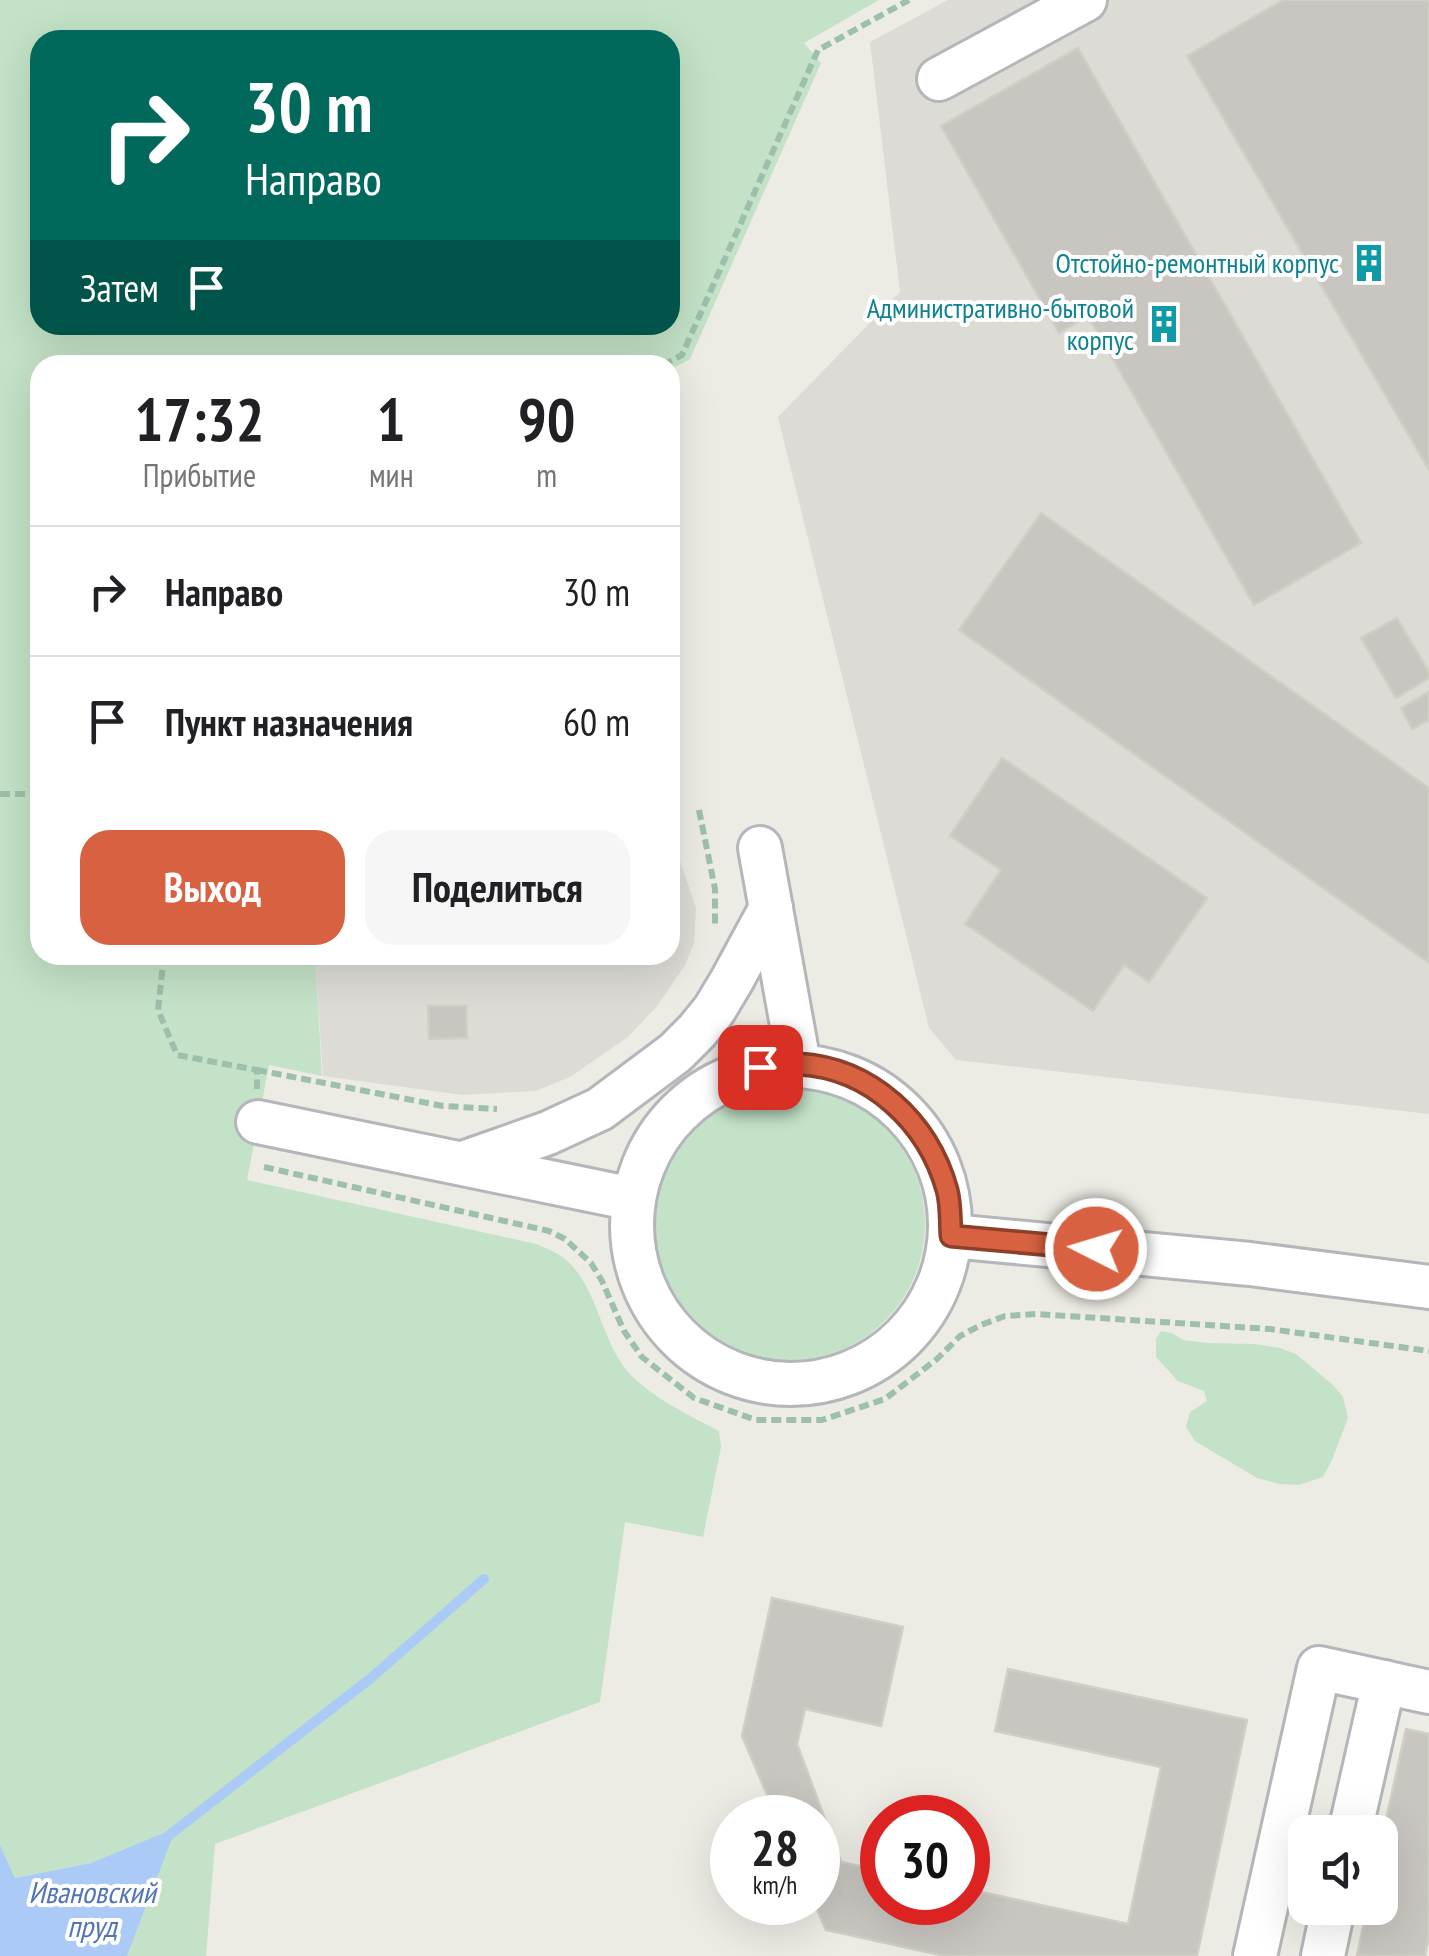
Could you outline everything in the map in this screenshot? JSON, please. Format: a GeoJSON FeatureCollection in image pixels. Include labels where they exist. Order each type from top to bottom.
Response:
{"type":"FeatureCollection","features":[{"type":"Feature","properties":{"kind":"street"},"geometry":{"type":"LineString","coordinates":[[939,80],[1085,0]]}},
{"type":"Feature","properties":{"kind":"street"},"geometry":{"type":"LineString","coordinates":[[760,848],[799,1064]]}},
{"type":"Feature","properties":{"kind":"street"},"geometry":{"type":"LineString","coordinates":[[463,1163],[600,1109],[674,1052],[714,1010],[771,908]]}},
{"type":"Feature","properties":{"kind":"street"},"geometry":{"type":"LineString","coordinates":[[799,1064],[841,1072],[879,1090],[911,1118],[934,1153],[944,1180],[951,1236],[941,1282],[926,1309],[918,1323],[884,1356],[842,1377],[796,1386],[750,1380],[706,1361],[670,1331],[645,1291],[632,1246],[633,1199],[643,1162],[663,1128],[690,1100],[723,1080],[760,1067],[799,1064]]}},
{"type":"Feature","properties":{"kind":"street"},"geometry":{"type":"LineString","coordinates":[[258,1122],[633,1199]]}},
{"type":"Feature","properties":{"kind":"street"},"geometry":{"type":"LineString","coordinates":[[951,1236],[1250,1264],[1429,1287]]}},
{"type":"Feature","properties":{"kind":"street"},"geometry":{"type":"LineString","coordinates":[[1254,1956],[1319,1668],[1429,1692]]}},
{"type":"Feature","properties":{"kind":"street"},"geometry":{"type":"LineString","coordinates":[[1354,1815],[1384,1682]]}},
{"type":"Feature","properties":{"kind":"street"},"geometry":{"type":"LineString","coordinates":[[1322,1956],[1330,1925]]}},
{"type":"Feature","properties":{"kind":"path"},"geometry":{"type":"LineString","coordinates":[[680,356],[818,50],[910,0]]}},
{"type":"Feature","properties":{"kind":"path"},"geometry":{"type":"LineString","coordinates":[[0,794],[30,794]]}},
{"type":"Feature","properties":{"kind":"path"},"geometry":{"type":"LineString","coordinates":[[700,810],[716,889],[714,940]]}},
{"type":"Feature","properties":{"kind":"path"},"geometry":{"type":"LineString","coordinates":[[163,965],[158,1010],[178,1055],[443,1106],[500,1109]]}},
{"type":"Feature","properties":{"kind":"path"},"geometry":{"type":"LineString","coordinates":[[257,1070],[258,1122]]}},
{"type":"Feature","properties":{"kind":"path"},"geometry":{"type":"LineString","coordinates":[[264,1167],[527,1224],[565,1239],[591,1263],[624,1331],[642,1357],[694,1398],[756,1420],[822,1420],[885,1399],[960,1336],[1005,1316],[1036,1314],[1270,1329],[1429,1351]]}},
{"type":"Feature","properties":{"kind":"shaded area"},"geometry":{"type":"Polygon","coordinates":[[[948,0],[1429,0],[1429,1114],[956,1060],[929,1028],[778,417],[900,292],[870,42],[948,0]]]}},
{"type":"Feature","properties":{"kind":"shaded area"},"geometry":{"type":"Polygon","coordinates":[[[680,861],[696,908],[694,943],[685,965],[657,1006],[628,1037],[570,1077],[535,1091],[462,1095],[323,1076],[316,965],[680,965],[680,861]]]}},
{"type":"Feature","properties":{"kind":"green space"},"geometry":{"type":"Polygon","coordinates":[[[0,0],[879,0],[804,43],[821,63],[690,359],[680,364],[680,355],[30,355],[30,965],[316,965],[322,1076],[269,1065],[247,1180],[536,1244],[558,1254],[584,1283],[628,1372],[659,1398],[719,1431],[721,1447],[703,1537],[625,1522],[600,1702],[215,1844],[206,1956],[127,1956],[175,1829],[91,1863],[15,1878],[0,1845],[0,0]]]}},
{"type":"Feature","properties":{"kind":"green space"},"geometry":{"type":"Polygon","coordinates":[[[788,1087],[840,1097],[885,1127],[915,1172],[925,1224],[915,1276],[885,1321],[840,1351],[788,1361],[736,1351],[691,1321],[661,1276],[651,1224],[661,1172],[691,1127],[736,1097],[788,1087]]]}},
{"type":"Feature","properties":{"kind":"green space"},"geometry":{"type":"Polygon","coordinates":[[[1161,1331],[1183,1340],[1280,1348],[1296,1354],[1333,1385],[1343,1397],[1348,1418],[1323,1477],[1299,1485],[1257,1478],[1195,1441],[1186,1427],[1190,1412],[1207,1401],[1204,1391],[1178,1381],[1156,1357],[1156,1339],[1161,1331]]]}},
{"type":"Feature","properties":{"kind":"water","name":"Ивановский пруд"},"geometry":{"type":"Polygon","coordinates":[[[176,1828],[127,1956],[0,1956],[0,1845],[15,1878],[91,1863],[176,1828]]]}},
{"type":"Feature","properties":{"kind":"building","name":"Отстойно-ремонтный корпус"},"geometry":{"type":"Polygon","coordinates":[[[1283,0],[1429,0],[1429,470],[1187,56],[1283,0]]]}},
{"type":"Feature","properties":{"kind":"building","name":"Административно-бытовой корпус"},"geometry":{"type":"Polygon","coordinates":[[[1078,48],[1361,543],[1254,605],[1088,316],[1059,333],[941,126],[1078,48]]]}},
{"type":"Feature","properties":{"kind":"building"},"geometry":{"type":"Polygon","coordinates":[[[1041,513],[1429,788],[1429,963],[959,630],[1041,513]]]}},
{"type":"Feature","properties":{"kind":"building"},"geometry":{"type":"Polygon","coordinates":[[[1397,618],[1429,678],[1396,698],[1361,638],[1397,618]]]}},
{"type":"Feature","properties":{"kind":"building"},"geometry":{"type":"Polygon","coordinates":[[[1429,692],[1429,720],[1412,729],[1401,708],[1429,692]]]}},
{"type":"Feature","properties":{"kind":"building"},"geometry":{"type":"Polygon","coordinates":[[[1002,758],[1207,898],[1149,982],[1124,965],[1093,1011],[965,924],[1001,870],[950,836],[1002,758]]]}},
{"type":"Feature","properties":{"kind":"building"},"geometry":{"type":"Polygon","coordinates":[[[428,1006],[466,1006],[467,1038],[429,1039],[428,1006]]]}},
{"type":"Feature","properties":{"kind":"building"},"geometry":{"type":"Polygon","coordinates":[[[772,1598],[903,1627],[881,1726],[805,1709],[797,1744],[816,1795],[767,1795],[742,1736],[772,1598]]]}},
{"type":"Feature","properties":{"kind":"building"},"geometry":{"type":"Polygon","coordinates":[[[1008,1669],[1247,1720],[1197,1956],[945,1956],[826,1930],[824,1925],[840,1925],[840,1859],[860,1866],[860,1925],[990,1925],[990,1894],[1128,1924],[1161,1767],[995,1731],[1008,1669]]]}},
{"type":"Feature","properties":{"kind":"building"},"geometry":{"type":"Polygon","coordinates":[[[1406,1729],[1429,1734],[1429,1937],[1425,1956],[1357,1956],[1363,1925],[1398,1925],[1398,1815],[1387,1815],[1406,1729]]]}},
{"type":"Feature","properties":{"kind":"waterway"},"geometry":{"type":"LineString","coordinates":[[167,1837],[371,1678],[484,1579]]}},
{"type":"Feature","properties":{"kind":"place","name":"Отстойно-ремонтный корпус"},"geometry":{"type":"Point","coordinates":[1369,263]}},
{"type":"Feature","properties":{"kind":"place","name":"Административно-бытовой корпус"},"geometry":{"type":"Point","coordinates":[1164,324]}},
{"type":"Feature","properties":{"kind":"route"},"geometry":{"type":"LineString","coordinates":[[760,1067],[799,1064],[841,1072],[879,1090],[911,1118],[934,1153],[948,1194],[951,1236],[1096,1249]]}}]}
